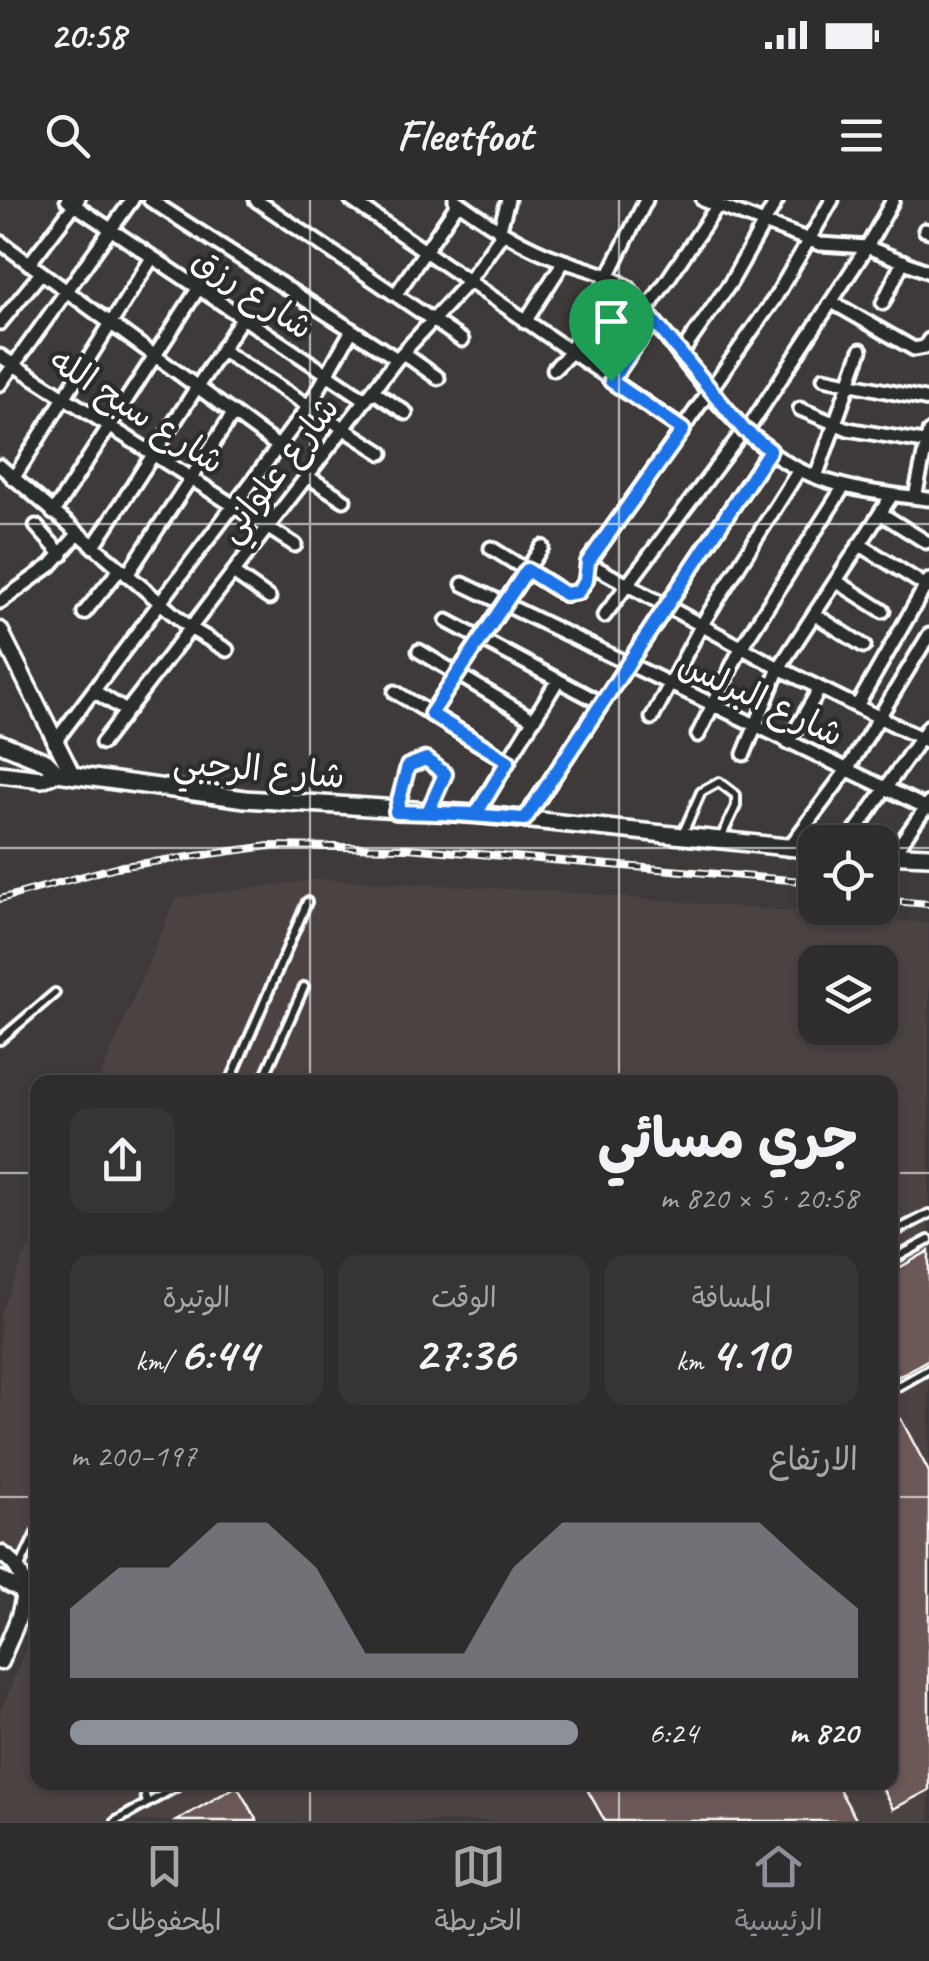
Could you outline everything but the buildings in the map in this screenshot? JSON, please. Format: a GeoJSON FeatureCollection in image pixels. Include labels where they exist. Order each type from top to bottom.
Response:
{"type":"FeatureCollection","features":[{"type":"Feature","properties":{"kind":"main road"},"geometry":{"type":"LineString","coordinates":[[0,743],[46,762],[65,775]]}},
{"type":"Feature","properties":{"kind":"main road"},"geometry":{"type":"LineString","coordinates":[[0,774],[42,778],[65,775]]}},
{"type":"Feature","properties":{"kind":"main road","name":"شارع الرجبي"},"geometry":{"type":"LineString","coordinates":[[65,775],[245,799],[396,812],[476,814],[798,849]]}},
{"type":"Feature","properties":{"kind":"main road"},"geometry":{"type":"LineString","coordinates":[[898,855],[929,856]]}},
{"type":"Feature","properties":{"kind":"street"},"geometry":{"type":"LineString","coordinates":[[0,384],[132,200]]}},
{"type":"Feature","properties":{"kind":"street"},"geometry":{"type":"LineString","coordinates":[[256,200],[462,340]]}},
{"type":"Feature","properties":{"kind":"street"},"geometry":{"type":"LineString","coordinates":[[351,200],[683,430]]}},
{"type":"Feature","properties":{"kind":"street","name":"شارع علواني"},"geometry":{"type":"LineString","coordinates":[[102,743],[369,395],[467,283],[500,233],[508,200]]}},
{"type":"Feature","properties":{"kind":"street"},"geometry":{"type":"LineString","coordinates":[[554,369],[570,353],[646,200]]}},
{"type":"Feature","properties":{"kind":"street"},"geometry":{"type":"LineString","coordinates":[[704,200],[809,240],[868,247],[929,272]]}},
{"type":"Feature","properties":{"kind":"street"},"geometry":{"type":"LineString","coordinates":[[680,355],[731,282],[777,200]]}},
{"type":"Feature","properties":{"kind":"street"},"geometry":{"type":"LineString","coordinates":[[491,548],[572,595],[586,580],[588,562],[775,298],[832,200]]}},
{"type":"Feature","properties":{"kind":"street"},"geometry":{"type":"LineString","coordinates":[[604,616],[745,431],[868,247],[893,200]]}},
{"type":"Feature","properties":{"kind":"street"},"geometry":{"type":"LineString","coordinates":[[396,294],[457,201],[500,233],[564,261],[609,274],[629,288],[745,431],[800,470],[844,486],[922,498],[928,439],[833,423],[800,408]]}},
{"type":"Feature","properties":{"kind":"street"},"geometry":{"type":"LineString","coordinates":[[30,264],[73,202]]}},
{"type":"Feature","properties":{"kind":"street","name":"شارع رزق"},"geometry":{"type":"LineString","coordinates":[[73,202],[327,374],[406,413]]}},
{"type":"Feature","properties":{"kind":"street"},"geometry":{"type":"LineString","coordinates":[[159,203],[352,330],[438,378]]}},
{"type":"Feature","properties":{"kind":"street"},"geometry":{"type":"LineString","coordinates":[[611,381],[650,315],[725,205]]}},
{"type":"Feature","properties":{"kind":"street"},"geometry":{"type":"LineString","coordinates":[[0,242],[278,447]]}},
{"type":"Feature","properties":{"kind":"street"},"geometry":{"type":"LineString","coordinates":[[13,479],[152,258]]}},
{"type":"Feature","properties":{"kind":"street"},"geometry":{"type":"LineString","coordinates":[[525,322],[564,261]]}},
{"type":"Feature","properties":{"kind":"street"},"geometry":{"type":"LineString","coordinates":[[883,303],[903,261]]}},
{"type":"Feature","properties":{"kind":"street"},"geometry":{"type":"LineString","coordinates":[[2,318],[41,272]]}},
{"type":"Feature","properties":{"kind":"street"},"geometry":{"type":"LineString","coordinates":[[53,513],[198,289]]}},
{"type":"Feature","properties":{"kind":"street"},"geometry":{"type":"LineString","coordinates":[[832,302],[914,349],[925,347],[929,340]]}},
{"type":"Feature","properties":{"kind":"street"},"geometry":{"type":"LineString","coordinates":[[93,547],[242,318]]}},
{"type":"Feature","properties":{"kind":"street"},"geometry":{"type":"LineString","coordinates":[[54,743],[309,406],[352,330]]}},
{"type":"Feature","properties":{"kind":"street"},"geometry":{"type":"LineString","coordinates":[[221,350],[382,453]]}},
{"type":"Feature","properties":{"kind":"street"},"geometry":{"type":"LineString","coordinates":[[816,477],[847,380],[862,350]]}},
{"type":"Feature","properties":{"kind":"street","name":"شارع سبح الله"},"geometry":{"type":"LineString","coordinates":[[0,356],[295,545]]}},
{"type":"Feature","properties":{"kind":"street"},"geometry":{"type":"LineString","coordinates":[[824,378],[929,400]]}},
{"type":"Feature","properties":{"kind":"street"},"geometry":{"type":"LineString","coordinates":[[84,612],[123,572],[233,414]]}},
{"type":"Feature","properties":{"kind":"street"},"geometry":{"type":"LineString","coordinates":[[525,819],[770,450]]}},
{"type":"Feature","properties":{"kind":"street"},"geometry":{"type":"LineString","coordinates":[[0,466],[190,628],[227,650]]}},
{"type":"Feature","properties":{"kind":"street"},"geometry":{"type":"LineString","coordinates":[[652,718],[701,626],[800,470]]}},
{"type":"Feature","properties":{"kind":"street"},"geometry":{"type":"LineString","coordinates":[[307,476],[344,500]]}},
{"type":"Feature","properties":{"kind":"street"},"geometry":{"type":"LineString","coordinates":[[698,735],[742,648],[844,486]]}},
{"type":"Feature","properties":{"kind":"street"},"geometry":{"type":"LineString","coordinates":[[744,754],[779,668],[892,495]]}},
{"type":"Feature","properties":{"kind":"street"},"geometry":{"type":"LineString","coordinates":[[880,513],[926,542]]}},
{"type":"Feature","properties":{"kind":"street"},"geometry":{"type":"LineString","coordinates":[[36,526],[62,555]]}},
{"type":"Feature","properties":{"kind":"street"},"geometry":{"type":"LineString","coordinates":[[0,602],[62,555],[78,534]]}},
{"type":"Feature","properties":{"kind":"street"},"geometry":{"type":"LineString","coordinates":[[856,706],[928,585],[860,544]]}},
{"type":"Feature","properties":{"kind":"street"},"geometry":{"type":"LineString","coordinates":[[431,714],[542,547]]}},
{"type":"Feature","properties":{"kind":"street"},"geometry":{"type":"LineString","coordinates":[[588,562],[779,668],[925,740]]}},
{"type":"Feature","properties":{"kind":"street"},"geometry":{"type":"LineString","coordinates":[[233,573],[269,598]]}},
{"type":"Feature","properties":{"kind":"street"},"geometry":{"type":"LineString","coordinates":[[836,581],[884,611]]}},
{"type":"Feature","properties":{"kind":"street","name":"شارع البرلس"},"geometry":{"type":"LineString","coordinates":[[463,584],[712,707],[928,807]]}},
{"type":"Feature","properties":{"kind":"street"},"geometry":{"type":"LineString","coordinates":[[814,614],[864,646]]}},
{"type":"Feature","properties":{"kind":"street"},"geometry":{"type":"LineString","coordinates":[[447,620],[601,703]]}},
{"type":"Feature","properties":{"kind":"street"},"geometry":{"type":"LineString","coordinates":[[0,630],[54,743],[65,775]]}},
{"type":"Feature","properties":{"kind":"street"},"geometry":{"type":"LineString","coordinates":[[788,848],[846,770],[929,637]]}},
{"type":"Feature","properties":{"kind":"street"},"geometry":{"type":"LineString","coordinates":[[419,651],[534,720]]}},
{"type":"Feature","properties":{"kind":"street"},"geometry":{"type":"LineString","coordinates":[[476,814],[558,680]]}},
{"type":"Feature","properties":{"kind":"street"},"geometry":{"type":"LineString","coordinates":[[788,743],[820,688]]}},
{"type":"Feature","properties":{"kind":"street"},"geometry":{"type":"LineString","coordinates":[[94,690],[126,712]]}},
{"type":"Feature","properties":{"kind":"street"},"geometry":{"type":"LineString","coordinates":[[395,692],[508,761]]}},
{"type":"Feature","properties":{"kind":"street"},"geometry":{"type":"LineString","coordinates":[[860,825],[925,740],[929,726]]}},
{"type":"Feature","properties":{"kind":"street"},"geometry":{"type":"LineString","coordinates":[[898,841],[928,807]]}},
{"type":"Feature","properties":{"kind":"street"},"geometry":{"type":"LineString","coordinates":[[0,1553],[19,1570],[29,1590],[0,1662]]}},
{"type":"Feature","properties":{"kind":"street"},"geometry":{"type":"LineString","coordinates":[[0,1580],[29,1590]]}},
{"type":"Feature","properties":{"kind":"lane"},"geometry":{"type":"LineString","coordinates":[[396,812],[408,766],[418,758],[445,774],[428,812]]}},
{"type":"Feature","properties":{"kind":"lane"},"geometry":{"type":"LineString","coordinates":[[681,837],[701,792],[719,782],[729,786],[736,806],[719,841]]}},
{"type":"Feature","properties":{"kind":"lane"},"geometry":{"type":"LineString","coordinates":[[233,1075],[307,902]]}},
{"type":"Feature","properties":{"kind":"lane"},"geometry":{"type":"LineString","coordinates":[[265,1075],[304,987]]}},
{"type":"Feature","properties":{"kind":"lane"},"geometry":{"type":"LineString","coordinates":[[0,1040],[55,992]]}},
{"type":"Feature","properties":{"kind":"lane"},"geometry":{"type":"LineString","coordinates":[[898,1230],[929,1214]]}},
{"type":"Feature","properties":{"kind":"lane"},"geometry":{"type":"LineString","coordinates":[[898,1257],[929,1240]]}},
{"type":"Feature","properties":{"kind":"lane"},"geometry":{"type":"LineString","coordinates":[[898,1386],[929,1369]]}},
{"type":"Feature","properties":{"kind":"lane"},"geometry":{"type":"LineString","coordinates":[[19,1570],[30,1546]]}},
{"type":"Feature","properties":{"kind":"lane"},"geometry":{"type":"LineString","coordinates":[[144,1790],[148,1804]]}},
{"type":"Feature","properties":{"kind":"lane"},"geometry":{"type":"LineString","coordinates":[[116,1821],[172,1790]]}},
{"type":"Feature","properties":{"kind":"shaded area"},"geometry":{"type":"Polygon","coordinates":[[[321,879],[549,891],[798,912],[798,925],[898,925],[898,920],[929,923],[929,1821],[0,1821],[0,1713],[30,1638],[30,1790],[898,1790],[898,1075],[101,1075],[176,898],[321,879]]]}},
{"type":"Feature","properties":{"kind":"shaded area"},"geometry":{"type":"Polygon","coordinates":[[[30,1244],[30,1558],[0,1543],[0,1315],[30,1244]]]}},
{"type":"Feature","properties":{"kind":"railway"},"geometry":{"type":"LineString","coordinates":[[0,899],[116,867],[269,846],[407,848],[798,881]]}},
{"type":"Feature","properties":{"kind":"railway"},"geometry":{"type":"LineString","coordinates":[[898,901],[929,904]]}},
{"type":"Feature","properties":{"kind":"route"},"geometry":{"type":"LineString","coordinates":[[611,381],[653,320],[744,430],[770,450],[525,819],[476,814],[428,812],[445,774],[426,759],[418,758],[408,766],[396,812],[476,814],[508,761],[431,714],[527,570],[565,594],[578,592],[586,580],[588,562],[683,430],[611,381]]}}]}
